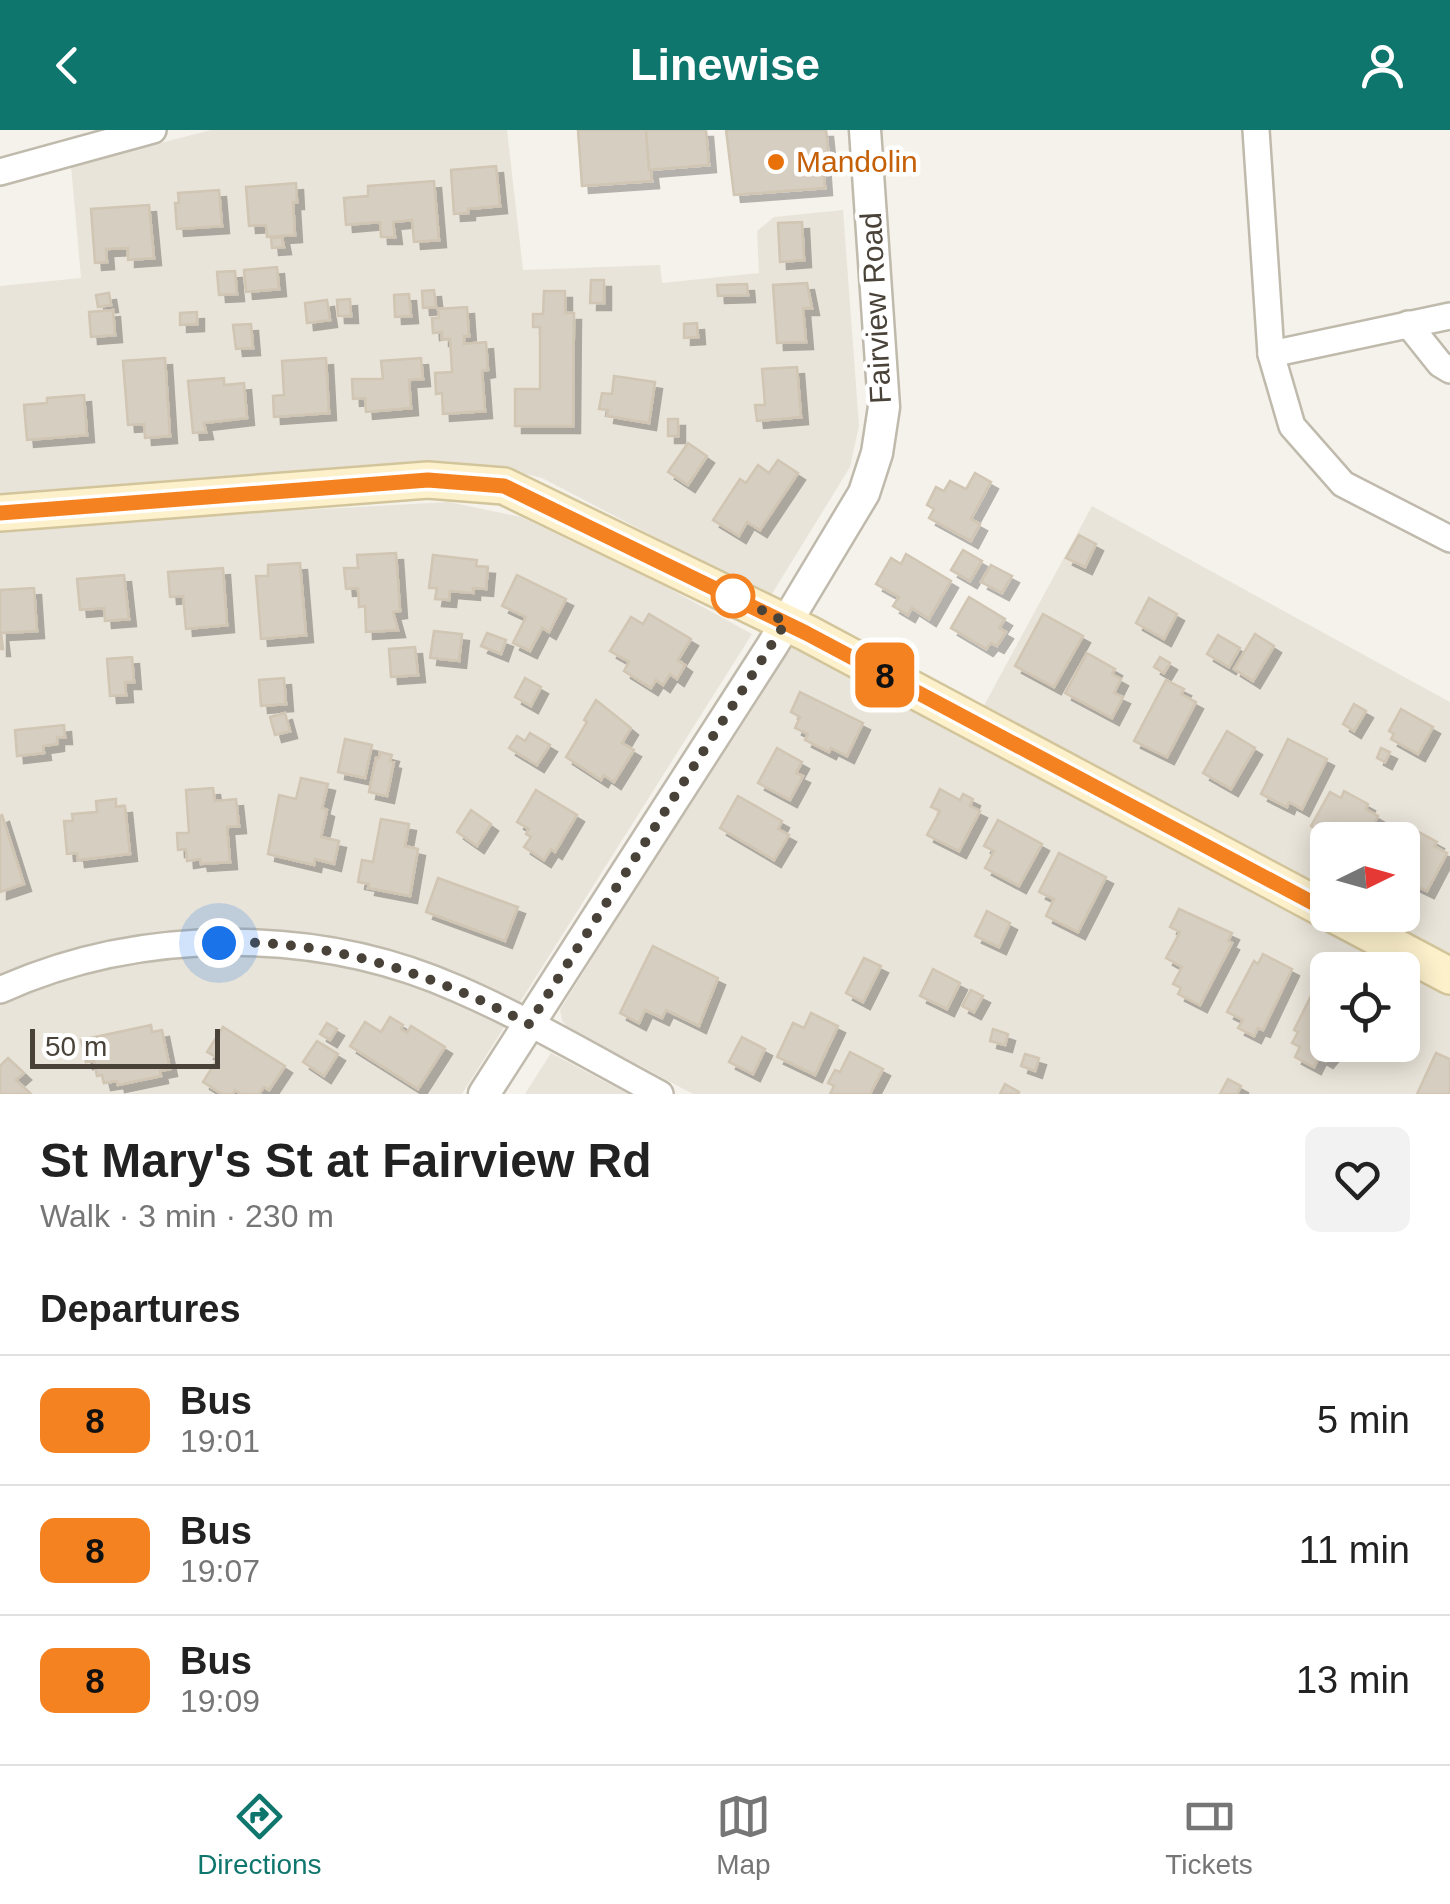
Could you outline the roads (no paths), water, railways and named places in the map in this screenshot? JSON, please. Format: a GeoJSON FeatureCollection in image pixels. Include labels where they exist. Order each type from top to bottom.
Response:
{"type":"FeatureCollection","features":[{"type":"Feature","properties":{"kind":"main road"},"geometry":{"type":"LineString","coordinates":[[0,512],[428,480],[504,486],[786,622],[1310,901]]}},
{"type":"Feature","properties":{"kind":"main road"},"geometry":{"type":"LineString","coordinates":[[1368,932],[1450,976]]}},
{"type":"Feature","properties":{"kind":"street"},"geometry":{"type":"LineString","coordinates":[[0,172],[154,130]]}},
{"type":"Feature","properties":{"kind":"street","name":"Fairview Road"},"geometry":{"type":"LineString","coordinates":[[484,1094],[864,494],[877,453],[884,406],[865,130]]}},
{"type":"Feature","properties":{"kind":"street"},"geometry":{"type":"LineString","coordinates":[[1256,130],[1270,354],[1292,426],[1343,484],[1450,539]]}},
{"type":"Feature","properties":{"kind":"street"},"geometry":{"type":"LineString","coordinates":[[1270,354],[1450,316]]}},
{"type":"Feature","properties":{"kind":"street"},"geometry":{"type":"LineString","coordinates":[[1408,324],[1440,364],[1450,370]]}},
{"type":"Feature","properties":{"kind":"street"},"geometry":{"type":"LineString","coordinates":[[0,990],[38,973],[146,946],[255,942],[359,957],[454,987],[660,1094]]}},
{"type":"Feature","properties":{"kind":"place","name":"Mandolin"},"geometry":{"type":"Point","coordinates":[776,162]}}]}
